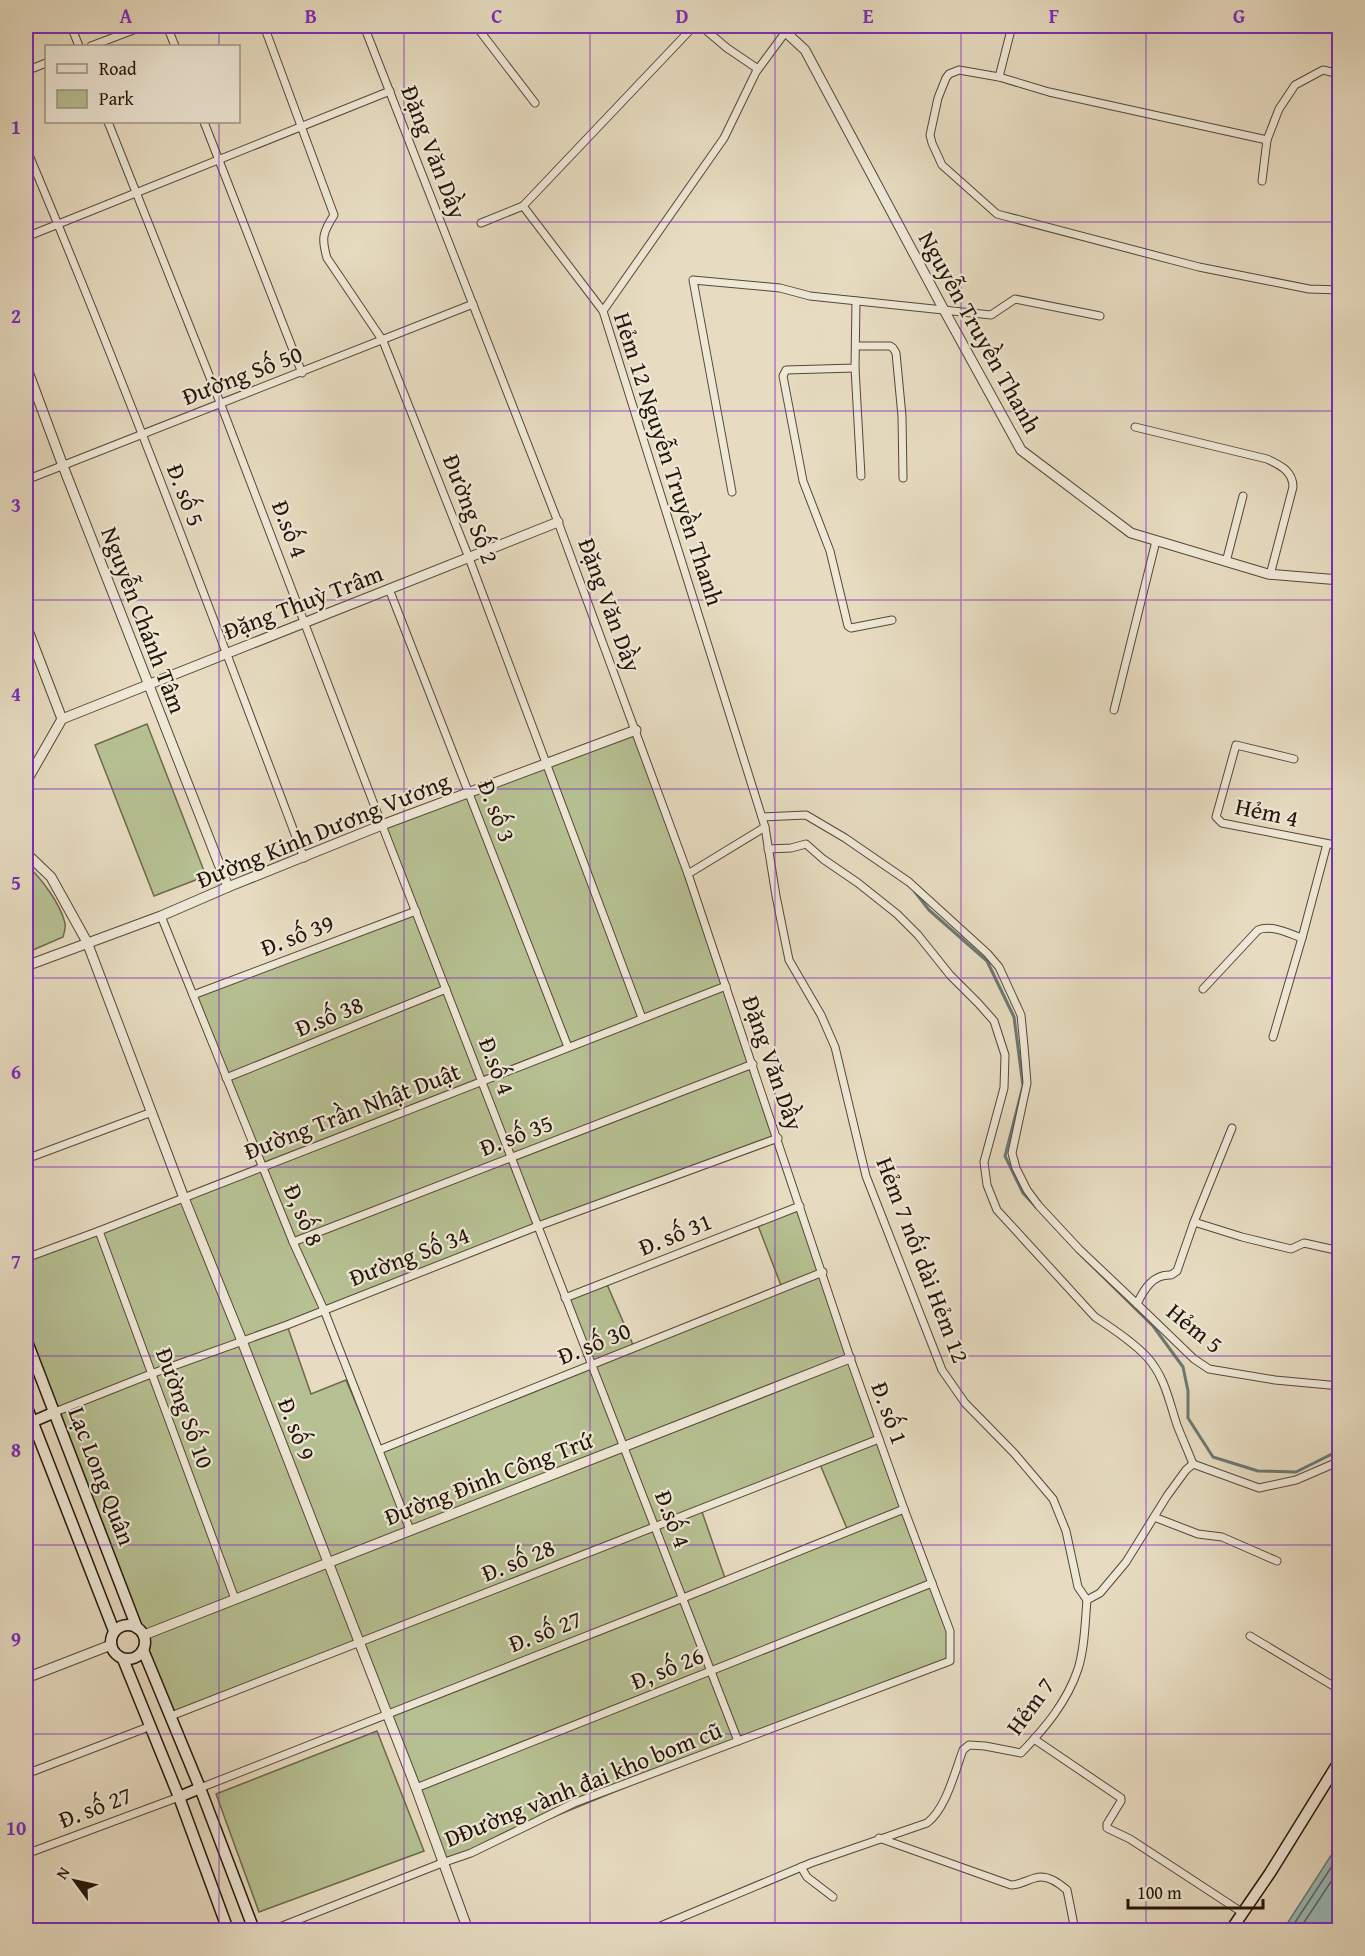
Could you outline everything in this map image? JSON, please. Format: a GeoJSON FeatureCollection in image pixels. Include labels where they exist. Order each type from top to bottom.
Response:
{"type":"FeatureCollection","features":[{"type":"Feature","properties":{"kind":"main road","name":"Lạc Long Quân"},"geometry":{"type":"LineString","coordinates":[[26,1340],[140,1631]]}},
{"type":"Feature","properties":{"kind":"main road","name":"Lạc Long Quân"},"geometry":{"type":"LineString","coordinates":[[26,1405],[29,1423],[114,1631]]}},
{"type":"Feature","properties":{"kind":"main road"},"geometry":{"type":"LineString","coordinates":[[29,1423],[55,1412]]}},
{"type":"Feature","properties":{"kind":"main road"},"geometry":{"type":"LineString","coordinates":[[123,1659],[135,1658],[145,1645],[140,1631],[132,1624],[114,1631],[111,1645],[115,1654],[123,1659],[151,1726],[228,1930]]}},
{"type":"Feature","properties":{"kind":"main road"},"geometry":{"type":"LineString","coordinates":[[143,1650],[200,1788],[254,1930]]}},
{"type":"Feature","properties":{"kind":"main road"},"geometry":{"type":"LineString","coordinates":[[151,1726],[171,1716]]}},
{"type":"Feature","properties":{"kind":"main road"},"geometry":{"type":"LineString","coordinates":[[1231,1930],[1270,1873],[1340,1760]]}},
{"type":"Feature","properties":{"kind":"main road"},"geometry":{"type":"LineString","coordinates":[[179,1797],[200,1788]]}},
{"type":"Feature","properties":{"kind":"street"},"geometry":{"type":"LineString","coordinates":[[71,26],[79,45]]}},
{"type":"Feature","properties":{"kind":"street"},"geometry":{"type":"LineString","coordinates":[[93,45],[144,26]]}},
{"type":"Feature","properties":{"kind":"street"},"geometry":{"type":"LineString","coordinates":[[167,26],[175,45]]}},
{"type":"Feature","properties":{"kind":"street","name":"Đường Số 2"},"geometry":{"type":"LineString","coordinates":[[264,26],[334,215],[325,228],[323,242],[327,258],[383,341],[470,558],[642,1018]]}},
{"type":"Feature","properties":{"kind":"street","name":"Đặng Văn Dầy"},"geometry":{"type":"LineString","coordinates":[[364,26],[558,522],[636,730],[688,874],[800,1206]]}},
{"type":"Feature","properties":{"kind":"street"},"geometry":{"type":"LineString","coordinates":[[476,26],[535,103]]}},
{"type":"Feature","properties":{"kind":"street"},"geometry":{"type":"LineString","coordinates":[[481,223],[523,206],[694,26]]}},
{"type":"Feature","properties":{"kind":"street"},"geometry":{"type":"LineString","coordinates":[[701,26],[727,48],[758,69]]}},
{"type":"Feature","properties":{"kind":"street"},"geometry":{"type":"LineString","coordinates":[[999,77],[1012,26]]}},
{"type":"Feature","properties":{"kind":"street"},"geometry":{"type":"LineString","coordinates":[[603,311],[724,138],[758,69],[785,28]]}},
{"type":"Feature","properties":{"kind":"street","name":"Nguyễn Truyền Thanh"},"geometry":{"type":"LineString","coordinates":[[785,28],[805,50],[1021,450],[1131,533],[1270,575],[1340,580]]}},
{"type":"Feature","properties":{"kind":"street"},"geometry":{"type":"LineString","coordinates":[[26,71],[45,63]]}},
{"type":"Feature","properties":{"kind":"street"},"geometry":{"type":"LineString","coordinates":[[1267,140],[1049,92],[999,77],[960,70],[949,74],[938,98],[930,135],[942,165],[992,211],[1040,226],[1125,246],[1199,267],[1309,289],[1340,290]]}},
{"type":"Feature","properties":{"kind":"street"},"geometry":{"type":"LineString","coordinates":[[1262,181],[1267,140],[1279,108],[1295,85],[1323,70],[1340,74]]}},
{"type":"Feature","properties":{"kind":"street"},"geometry":{"type":"LineString","coordinates":[[26,237],[390,91]]}},
{"type":"Feature","properties":{"kind":"street","name":"Đ.số 4"},"geometry":{"type":"LineString","coordinates":[[108,123],[221,405],[738,1741]]}},
{"type":"Feature","properties":{"kind":"street"},"geometry":{"type":"LineString","coordinates":[[204,123],[302,373]]}},
{"type":"Feature","properties":{"kind":"street","name":"Đ. số 5"},"geometry":{"type":"LineString","coordinates":[[26,148],[142,435],[304,858]]}},
{"type":"Feature","properties":{"kind":"street","name":"Hẻm 12 Nguyễn Truyền Thanh"},"geometry":{"type":"LineString","coordinates":[[523,206],[603,311],[765,827]]}},
{"type":"Feature","properties":{"kind":"street"},"geometry":{"type":"LineString","coordinates":[[732,492],[693,280],[780,288],[810,296],[991,315],[1015,299],[1100,316]]}},
{"type":"Feature","properties":{"kind":"street"},"geometry":{"type":"LineString","coordinates":[[856,301],[855,368],[861,476]]}},
{"type":"Feature","properties":{"kind":"street","name":"Đường Số 50"},"geometry":{"type":"LineString","coordinates":[[26,480],[473,304]]}},
{"type":"Feature","properties":{"kind":"street"},"geometry":{"type":"LineString","coordinates":[[856,346],[890,345],[896,353],[902,416],[903,478]]}},
{"type":"Feature","properties":{"kind":"street","name":"Nguyễn Chánh Tâm"},"geometry":{"type":"LineString","coordinates":[[26,366],[228,887]]}},
{"type":"Feature","properties":{"kind":"street"},"geometry":{"type":"LineString","coordinates":[[855,368],[786,370],[783,376],[803,480],[830,551],[848,626],[852,628],[892,620]]}},
{"type":"Feature","properties":{"kind":"street"},"geometry":{"type":"LineString","coordinates":[[1136,427],[1267,459],[1281,465],[1291,476],[1293,488],[1270,575]]}},
{"type":"Feature","properties":{"kind":"street"},"geometry":{"type":"LineString","coordinates":[[1226,562],[1243,496]]}},
{"type":"Feature","properties":{"kind":"street","name":"Đặng Thuỳ Trâm"},"geometry":{"type":"LineString","coordinates":[[62,719],[558,522]]}},
{"type":"Feature","properties":{"kind":"street"},"geometry":{"type":"LineString","coordinates":[[1114,710],[1156,541]]}},
{"type":"Feature","properties":{"kind":"street","name":"Đ. số 3"},"geometry":{"type":"LineString","coordinates":[[389,589],[568,1047]]}},
{"type":"Feature","properties":{"kind":"street"},"geometry":{"type":"LineString","coordinates":[[26,625],[29,646],[62,719],[26,782]]}},
{"type":"Feature","properties":{"kind":"street","name":"Đường Kinh Dương Vương"},"geometry":{"type":"LineString","coordinates":[[26,966],[160,916],[382,825],[636,730]]}},
{"type":"Feature","properties":{"kind":"street","name":"Hẻm 4"},"geometry":{"type":"LineString","coordinates":[[1294,759],[1236,745],[1216,817],[1222,823],[1340,846]]}},
{"type":"Feature","properties":{"kind":"street"},"geometry":{"type":"LineString","coordinates":[[762,817],[806,815],[845,838],[909,882],[987,953],[999,967],[1021,1015],[1024,1046],[1027,1083],[1012,1153],[1016,1168],[1027,1190],[1045,1212],[1078,1249],[1137,1304]]}},
{"type":"Feature","properties":{"kind":"street"},"geometry":{"type":"LineString","coordinates":[[688,874],[765,827]]}},
{"type":"Feature","properties":{"kind":"street","name":"Hẻm 7 nối dài Hẻm 12"},"geometry":{"type":"LineString","coordinates":[[765,827],[789,960],[821,1015],[835,1047],[866,1176],[942,1370],[964,1403],[1014,1453],[1053,1499],[1066,1531],[1078,1587],[1087,1600]]}},
{"type":"Feature","properties":{"kind":"street"},"geometry":{"type":"LineString","coordinates":[[768,849],[791,848],[806,844],[823,859],[858,883],[897,914],[918,935],[950,975],[994,1021],[1005,1055],[1004,1088],[984,1162],[987,1185],[997,1210],[1095,1317],[1147,1357],[1159,1373],[1168,1391],[1177,1424],[1193,1464],[1259,1488],[1296,1480],[1340,1461]]}},
{"type":"Feature","properties":{"kind":"street"},"geometry":{"type":"LineString","coordinates":[[1273,1037],[1327,844]]}},
{"type":"Feature","properties":{"kind":"street","name":"Đ. số 9"},"geometry":{"type":"LineString","coordinates":[[26,853],[51,878],[87,942],[184,1198],[416,1788],[468,1930]]}},
{"type":"Feature","properties":{"kind":"street","name":"Đ. số 39"},"geometry":{"type":"LineString","coordinates":[[193,995],[416,910]]}},
{"type":"Feature","properties":{"kind":"street","name":"Đ, số 8"},"geometry":{"type":"LineString","coordinates":[[160,916],[293,1242],[324,1310],[410,1530]]}},
{"type":"Feature","properties":{"kind":"street"},"geometry":{"type":"LineString","coordinates":[[1203,989],[1258,930],[1264,927],[1270,928],[1302,938]]}},
{"type":"Feature","properties":{"kind":"street","name":"Đường Trần Nhật Duật"},"geometry":{"type":"LineString","coordinates":[[26,1258],[726,986]]}},
{"type":"Feature","properties":{"kind":"street","name":"Đ.số 38"},"geometry":{"type":"LineString","coordinates":[[226,1078],[446,989]]}},
{"type":"Feature","properties":{"kind":"street","name":"Đ. số 35"},"geometry":{"type":"LineString","coordinates":[[293,1242],[753,1064]]}},
{"type":"Feature","properties":{"kind":"street"},"geometry":{"type":"LineString","coordinates":[[26,1159],[152,1112]]}},
{"type":"Feature","properties":{"kind":"street","name":"Hẻm 5"},"geometry":{"type":"LineString","coordinates":[[1232,1128],[1177,1271],[1172,1275],[1156,1277],[1143,1292],[1137,1304],[1194,1359],[1209,1369],[1275,1380],[1340,1386]]}},
{"type":"Feature","properties":{"kind":"street","name":"Đường Số 34"},"geometry":{"type":"LineString","coordinates":[[55,1412],[538,1226],[778,1138]]}},
{"type":"Feature","properties":{"kind":"street","name":"Đ. số 1"},"geometry":{"type":"LineString","coordinates":[[800,1206],[850,1358],[950,1631]]}},
{"type":"Feature","properties":{"kind":"street","name":"Đ. số 31"},"geometry":{"type":"LineString","coordinates":[[565,1298],[800,1206]]}},
{"type":"Feature","properties":{"kind":"street"},"geometry":{"type":"LineString","coordinates":[[1194,1222],[1291,1249],[1304,1243],[1340,1251]]}},
{"type":"Feature","properties":{"kind":"street","name":"Đường Số 10"},"geometry":{"type":"LineString","coordinates":[[99,1231],[235,1599]]}},
{"type":"Feature","properties":{"kind":"street","name":"Đ. số 30"},"geometry":{"type":"LineString","coordinates":[[379,1450],[823,1272]]}},
{"type":"Feature","properties":{"kind":"street","name":"Đường Đinh Công Trứ"},"geometry":{"type":"LineString","coordinates":[[140,1631],[235,1599],[850,1358]]}},
{"type":"Feature","properties":{"kind":"street","name":"Đ. số 28"},"geometry":{"type":"LineString","coordinates":[[171,1716],[879,1438]]}},
{"type":"Feature","properties":{"kind":"street"},"geometry":{"type":"LineString","coordinates":[[1087,1600],[1100,1593],[1126,1562],[1167,1496],[1193,1464]]}},
{"type":"Feature","properties":{"kind":"street","name":"Đ. số 27"},"geometry":{"type":"LineString","coordinates":[[200,1788],[904,1509]]}},
{"type":"Feature","properties":{"kind":"street"},"geometry":{"type":"LineString","coordinates":[[1154,1517],[1198,1534],[1222,1537],[1277,1561]]}},
{"type":"Feature","properties":{"kind":"street","name":"Đ, số 26"},"geometry":{"type":"LineString","coordinates":[[416,1788],[932,1583]]}},
{"type":"Feature","properties":{"kind":"street","name":"Hẻm 7"},"geometry":{"type":"LineString","coordinates":[[651,1930],[801,1867],[927,1822],[935,1817],[963,1750],[969,1745],[1021,1753],[1066,1697],[1078,1667],[1084,1638],[1087,1600]]}},
{"type":"Feature","properties":{"kind":"street","name":"DĐường vành đai kho bom cũ"},"geometry":{"type":"LineString","coordinates":[[272,1930],[471,1853],[574,1803],[950,1661],[950,1631]]}},
{"type":"Feature","properties":{"kind":"street"},"geometry":{"type":"LineString","coordinates":[[1250,1636],[1340,1690]]}},
{"type":"Feature","properties":{"kind":"street"},"geometry":{"type":"LineString","coordinates":[[26,1678],[111,1645]]}},
{"type":"Feature","properties":{"kind":"street"},"geometry":{"type":"LineString","coordinates":[[574,1803],[866,1693]]}},
{"type":"Feature","properties":{"kind":"street"},"geometry":{"type":"LineString","coordinates":[[26,1774],[151,1726]]}},
{"type":"Feature","properties":{"kind":"street"},"geometry":{"type":"LineString","coordinates":[[1034,1739],[1121,1797],[1107,1828],[1139,1845],[1243,1913]]}},
{"type":"Feature","properties":{"kind":"street","name":"Đ. số 27"},"geometry":{"type":"LineString","coordinates":[[26,1854],[179,1797]]}},
{"type":"Feature","properties":{"kind":"street"},"geometry":{"type":"LineString","coordinates":[[879,1838],[1011,1885],[1036,1877],[1045,1877],[1068,1890],[1075,1930]]}},
{"type":"Feature","properties":{"kind":"street"},"geometry":{"type":"LineString","coordinates":[[801,1867],[807,1877],[834,1897]]}},
{"type":"Feature","properties":{"kind":"green space"},"geometry":{"type":"Polygon","coordinates":[[[147,724],[206,876],[154,896],[95,745],[147,724]]]}},
{"type":"Feature","properties":{"kind":"green space"},"geometry":{"type":"Polygon","coordinates":[[[636,730],[778,1138],[287,1325],[311,1394],[346,1380],[400,1507],[379,1450],[592,1365],[565,1298],[606,1282],[634,1347],[782,1288],[757,1223],[800,1206],[950,1631],[950,1661],[738,1741],[442,1863],[360,1643],[171,1716],[143,1650],[144,1638],[137,1628],[26,1340],[26,1258],[262,1167],[197,997],[416,914],[382,825],[636,730]],[[819,1462],[701,1509],[726,1581],[848,1531],[819,1462]]]}},
{"type":"Feature","properties":{"kind":"green space"},"geometry":{"type":"Polygon","coordinates":[[[26,864],[38,876],[54,899],[63,915],[65,927],[63,937],[26,953],[26,864]]]}},
{"type":"Feature","properties":{"kind":"green space"},"geometry":{"type":"Polygon","coordinates":[[[377,1731],[424,1851],[259,1912],[216,1794],[377,1731]]]}},
{"type":"Feature","properties":{"kind":"water"},"geometry":{"type":"Polygon","coordinates":[[[1339,1843],[1339,1930],[1283,1930],[1339,1843]]]}},
{"type":"Feature","properties":{"kind":"waterway"},"geometry":{"type":"LineString","coordinates":[[915,892],[929,910],[987,961],[1014,1017],[1023,1086],[1005,1156],[1023,1193],[1036,1207]]}},
{"type":"Feature","properties":{"kind":"waterway"},"geometry":{"type":"LineString","coordinates":[[1082,1256],[1153,1326],[1183,1367],[1188,1391],[1188,1418],[1213,1457],[1258,1471],[1296,1472],[1340,1450]]}}]}
